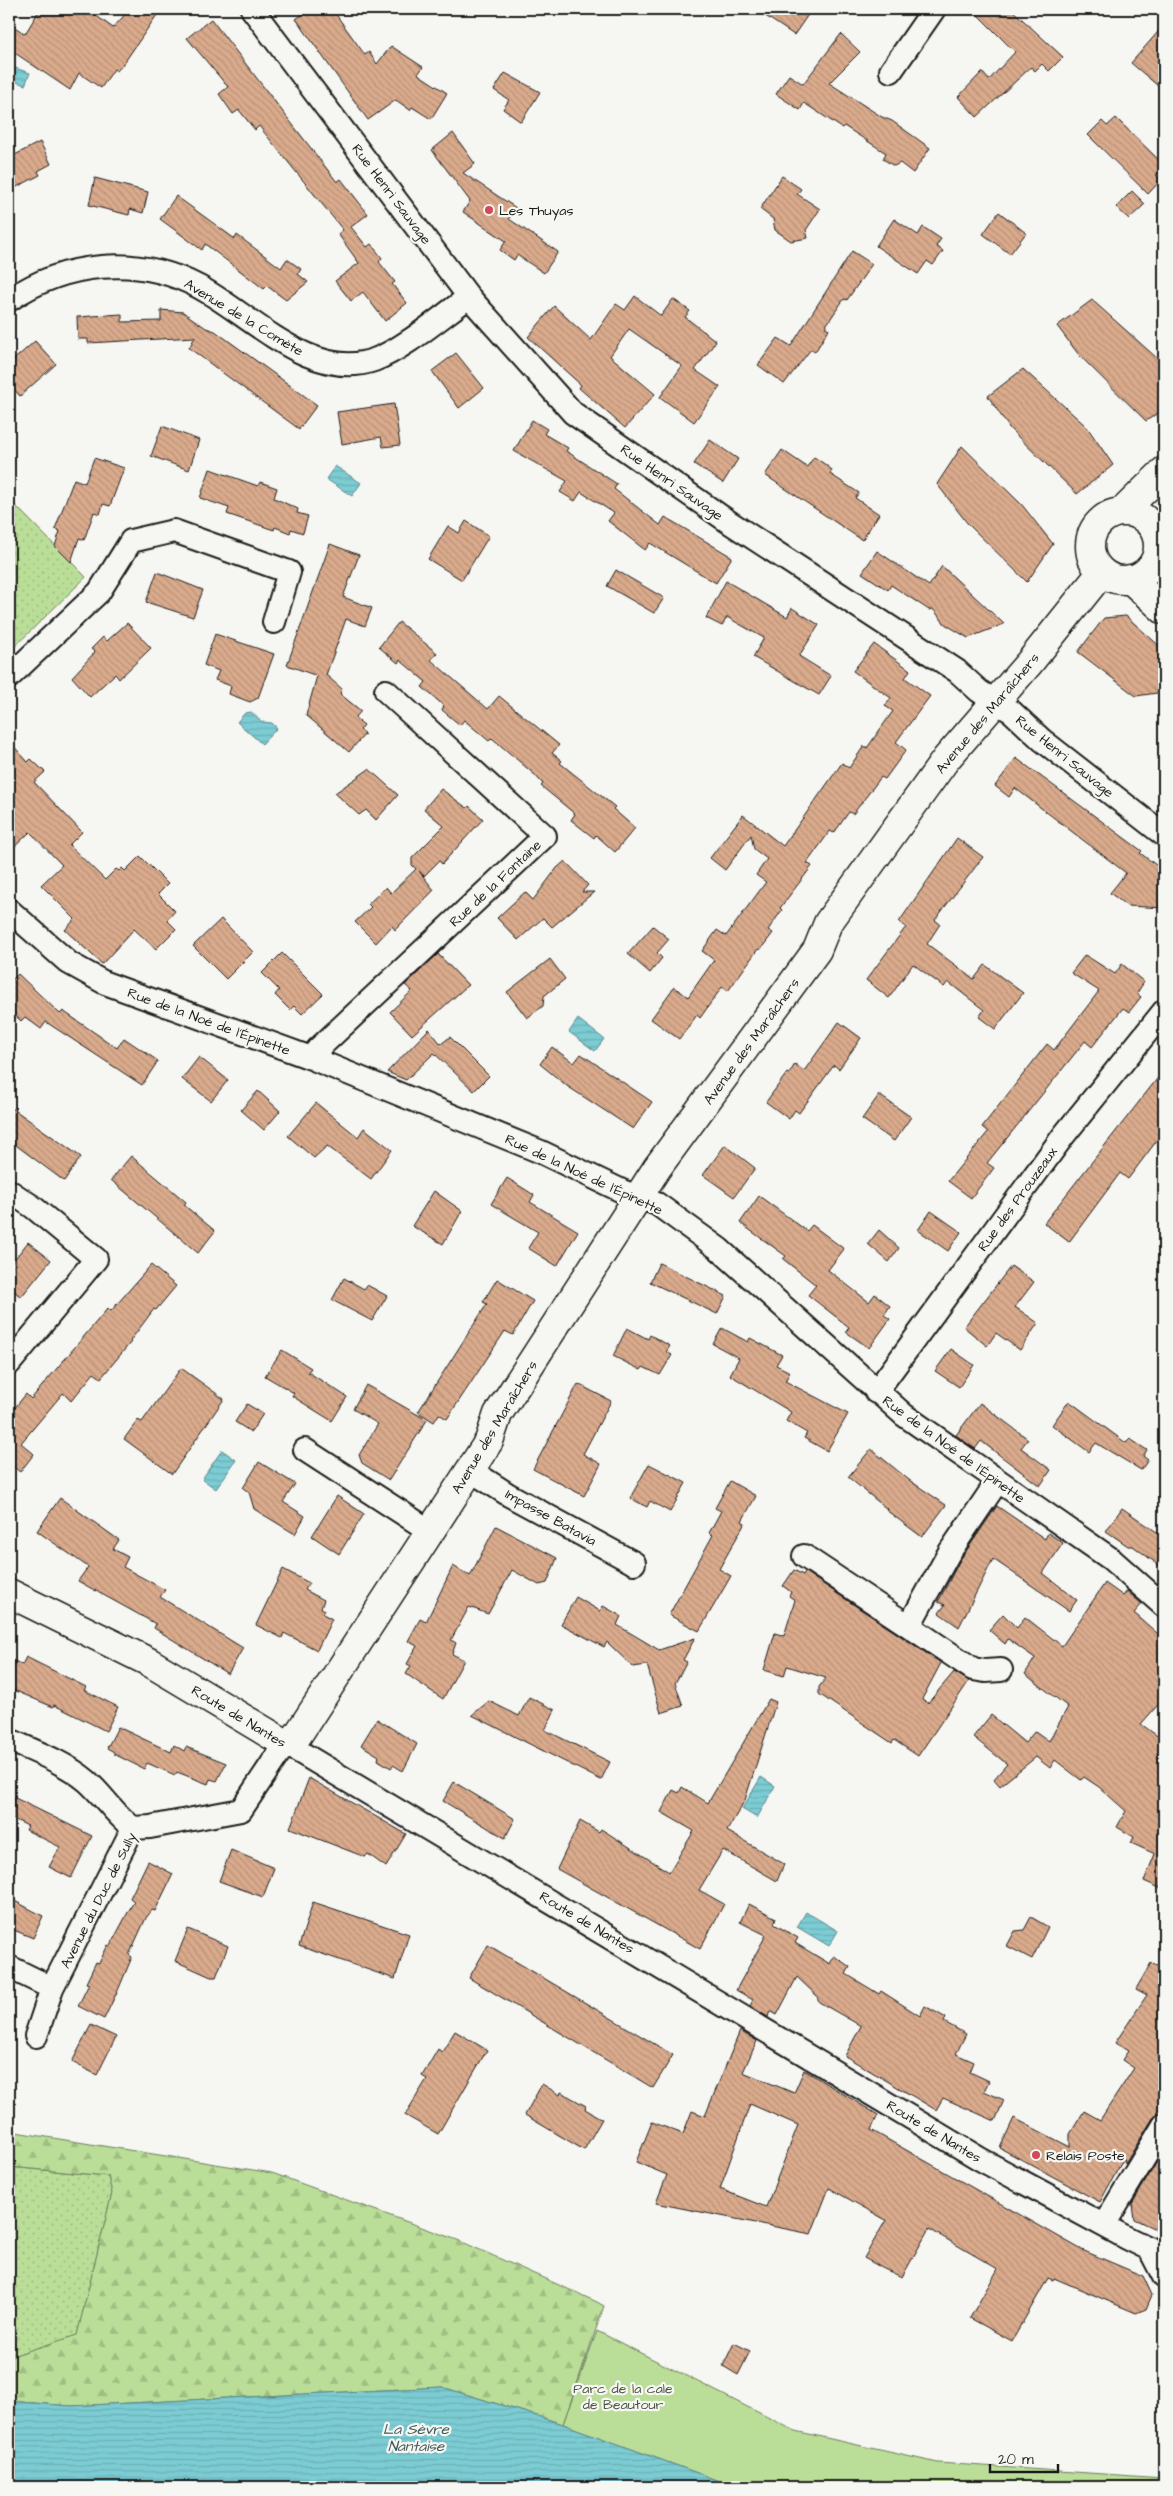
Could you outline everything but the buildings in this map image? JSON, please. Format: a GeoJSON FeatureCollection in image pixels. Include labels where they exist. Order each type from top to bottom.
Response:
{"type":"FeatureCollection","features":[{"type":"Feature","properties":{"kind":"main road"},"geometry":{"type":"LineString","coordinates":[[1122,512],[1139,516],[1148,522],[1160,541],[1148,570],[1130,579],[1115,579],[1102,572],[1093,561],[1091,554],[1093,532],[1108,516],[1122,512],[1164,471]]}},
{"type":"Feature","properties":{"kind":"main road","name":"Avenue des Maraîchers"},"geometry":{"type":"LineString","coordinates":[[288,1744],[297,1736],[489,1441],[498,1414],[639,1196],[694,1117],[817,950],[828,923],[935,774],[1102,572]]}},
{"type":"Feature","properties":{"kind":"main road"},"geometry":{"type":"LineString","coordinates":[[1130,579],[1164,610]]}},
{"type":"Feature","properties":{"kind":"main road","name":"Route de Nantes"},"geometry":{"type":"LineString","coordinates":[[9,1592],[149,1662],[288,1744]]}},
{"type":"Feature","properties":{"kind":"street","name":"Rue Henri Sauvage"},"geometry":{"type":"LineString","coordinates":[[252,9],[468,297],[572,413],[726,520],[957,671],[979,691],[1012,712],[1042,740],[1164,835]]}},
{"type":"Feature","properties":{"kind":"street"},"geometry":{"type":"LineString","coordinates":[[891,72],[934,9]]}},
{"type":"Feature","properties":{"kind":"street","name":"Avenue de la Comète"},"geometry":{"type":"LineString","coordinates":[[9,300],[31,285],[84,268],[141,268],[170,275],[198,286],[303,354],[328,362],[348,364],[373,360],[394,350],[468,297]]}},
{"type":"Feature","properties":{"kind":"street"},"geometry":{"type":"LineString","coordinates":[[9,677],[99,592],[131,541],[174,531],[289,572],[274,622]]}},
{"type":"Feature","properties":{"kind":"street","name":"Rue de la Fontaine"},"geometry":{"type":"LineString","coordinates":[[311,1058],[318,1049],[545,836],[386,691]]}},
{"type":"Feature","properties":{"kind":"street","name":"Rue de la Noé de l'Épinette"},"geometry":{"type":"LineString","coordinates":[[9,910],[69,963],[105,983],[311,1058],[541,1152],[656,1204],[719,1249],[904,1416],[1111,1559],[1164,1606]]}},
{"type":"Feature","properties":{"kind":"street","name":"Rue des Prouzeaux"},"geometry":{"type":"LineString","coordinates":[[876,1392],[1064,1135],[1164,1011]]}},
{"type":"Feature","properties":{"kind":"street"},"geometry":{"type":"LineString","coordinates":[[9,1191],[33,1207],[96,1259],[9,1364]]}},
{"type":"Feature","properties":{"kind":"street"},"geometry":{"type":"LineString","coordinates":[[305,1450],[430,1531]]}},
{"type":"Feature","properties":{"kind":"street","name":"Impasse Batavia"},"geometry":{"type":"LineString","coordinates":[[470,1470],[510,1495],[634,1563]]}},
{"type":"Feature","properties":{"kind":"street"},"geometry":{"type":"LineString","coordinates":[[909,1626],[949,1553],[997,1482]]}},
{"type":"Feature","properties":{"kind":"street"},"geometry":{"type":"LineString","coordinates":[[804,1556],[973,1669],[985,1671],[1001,1670]]}},
{"type":"Feature","properties":{"kind":"street"},"geometry":{"type":"LineString","coordinates":[[9,1740],[59,1762],[87,1782],[120,1818],[133,1828]]}},
{"type":"Feature","properties":{"kind":"street","name":"Avenue du Duc de Sully"},"geometry":{"type":"LineString","coordinates":[[36,2036],[52,1988],[133,1828],[150,1827],[241,1810],[279,1753],[288,1744]]}},
{"type":"Feature","properties":{"kind":"street","name":"Route de Nantes"},"geometry":{"type":"LineString","coordinates":[[288,1744],[980,2159],[1156,2252]]}},
{"type":"Feature","properties":{"kind":"street"},"geometry":{"type":"LineString","coordinates":[[9,1967],[52,1988]]}},
{"type":"Feature","properties":{"kind":"street"},"geometry":{"type":"LineString","coordinates":[[1104,2225],[1164,2125]]}},
{"type":"Feature","properties":{"kind":"street"},"geometry":{"type":"LineString","coordinates":[[1156,2252],[1164,2277]]}},
{"type":"Feature","properties":{"kind":"green space"},"geometry":{"type":"Polygon","coordinates":[[[9,499],[86,577],[9,652],[9,499]]]}},
{"type":"Feature","properties":{"kind":"green space"},"geometry":{"type":"Polygon","coordinates":[[[9,2131],[272,2173],[460,2241],[597,2302],[604,2306],[563,2424],[442,2387],[71,2406],[9,2401],[9,2357],[77,2335],[112,2193],[108,2176],[9,2167],[9,2131]]]}},
{"type":"Feature","properties":{"kind":"green space"},"geometry":{"type":"Polygon","coordinates":[[[9,2167],[108,2176],[112,2193],[77,2336],[9,2357],[9,2167]]]}},
{"type":"Feature","properties":{"kind":"green space","name":"Parc de la cale de Beautour"},"geometry":{"type":"Polygon","coordinates":[[[597,2331],[795,2431],[938,2463],[1164,2478],[1164,2487],[728,2487],[719,2481],[563,2424],[597,2331]]]}},
{"type":"Feature","properties":{"kind":"water"},"geometry":{"type":"Polygon","coordinates":[[[9,66],[30,73],[25,85],[9,79],[9,66]]]}},
{"type":"Feature","properties":{"kind":"water"},"geometry":{"type":"Polygon","coordinates":[[[335,466],[361,483],[352,496],[326,479],[335,466]]]}},
{"type":"Feature","properties":{"kind":"water"},"geometry":{"type":"Polygon","coordinates":[[[251,712],[262,722],[272,723],[277,728],[262,744],[237,722],[245,713],[251,712]]]}},
{"type":"Feature","properties":{"kind":"water"},"geometry":{"type":"Polygon","coordinates":[[[578,1019],[604,1039],[595,1051],[569,1032],[578,1019]]]}},
{"type":"Feature","properties":{"kind":"water"},"geometry":{"type":"Polygon","coordinates":[[[222,1450],[236,1460],[216,1489],[202,1479],[222,1450]]]}},
{"type":"Feature","properties":{"kind":"water"},"geometry":{"type":"Polygon","coordinates":[[[761,1777],[775,1786],[757,1818],[742,1809],[761,1777]]]}},
{"type":"Feature","properties":{"kind":"water"},"geometry":{"type":"Polygon","coordinates":[[[806,1912],[838,1931],[829,1946],[797,1927],[806,1912]]]}},
{"type":"Feature","properties":{"kind":"water","name":"La Sèvre Nantaise"},"geometry":{"type":"Polygon","coordinates":[[[442,2387],[563,2424],[719,2481],[728,2487],[9,2487],[9,2401],[71,2406],[442,2387]]]}},
{"type":"Feature","properties":{"kind":"place","name":"Les Thuyas"},"geometry":{"type":"Point","coordinates":[489,210]}},
{"type":"Feature","properties":{"kind":"place","name":"Relais Poste"},"geometry":{"type":"Point","coordinates":[1036,2155]}}]}
